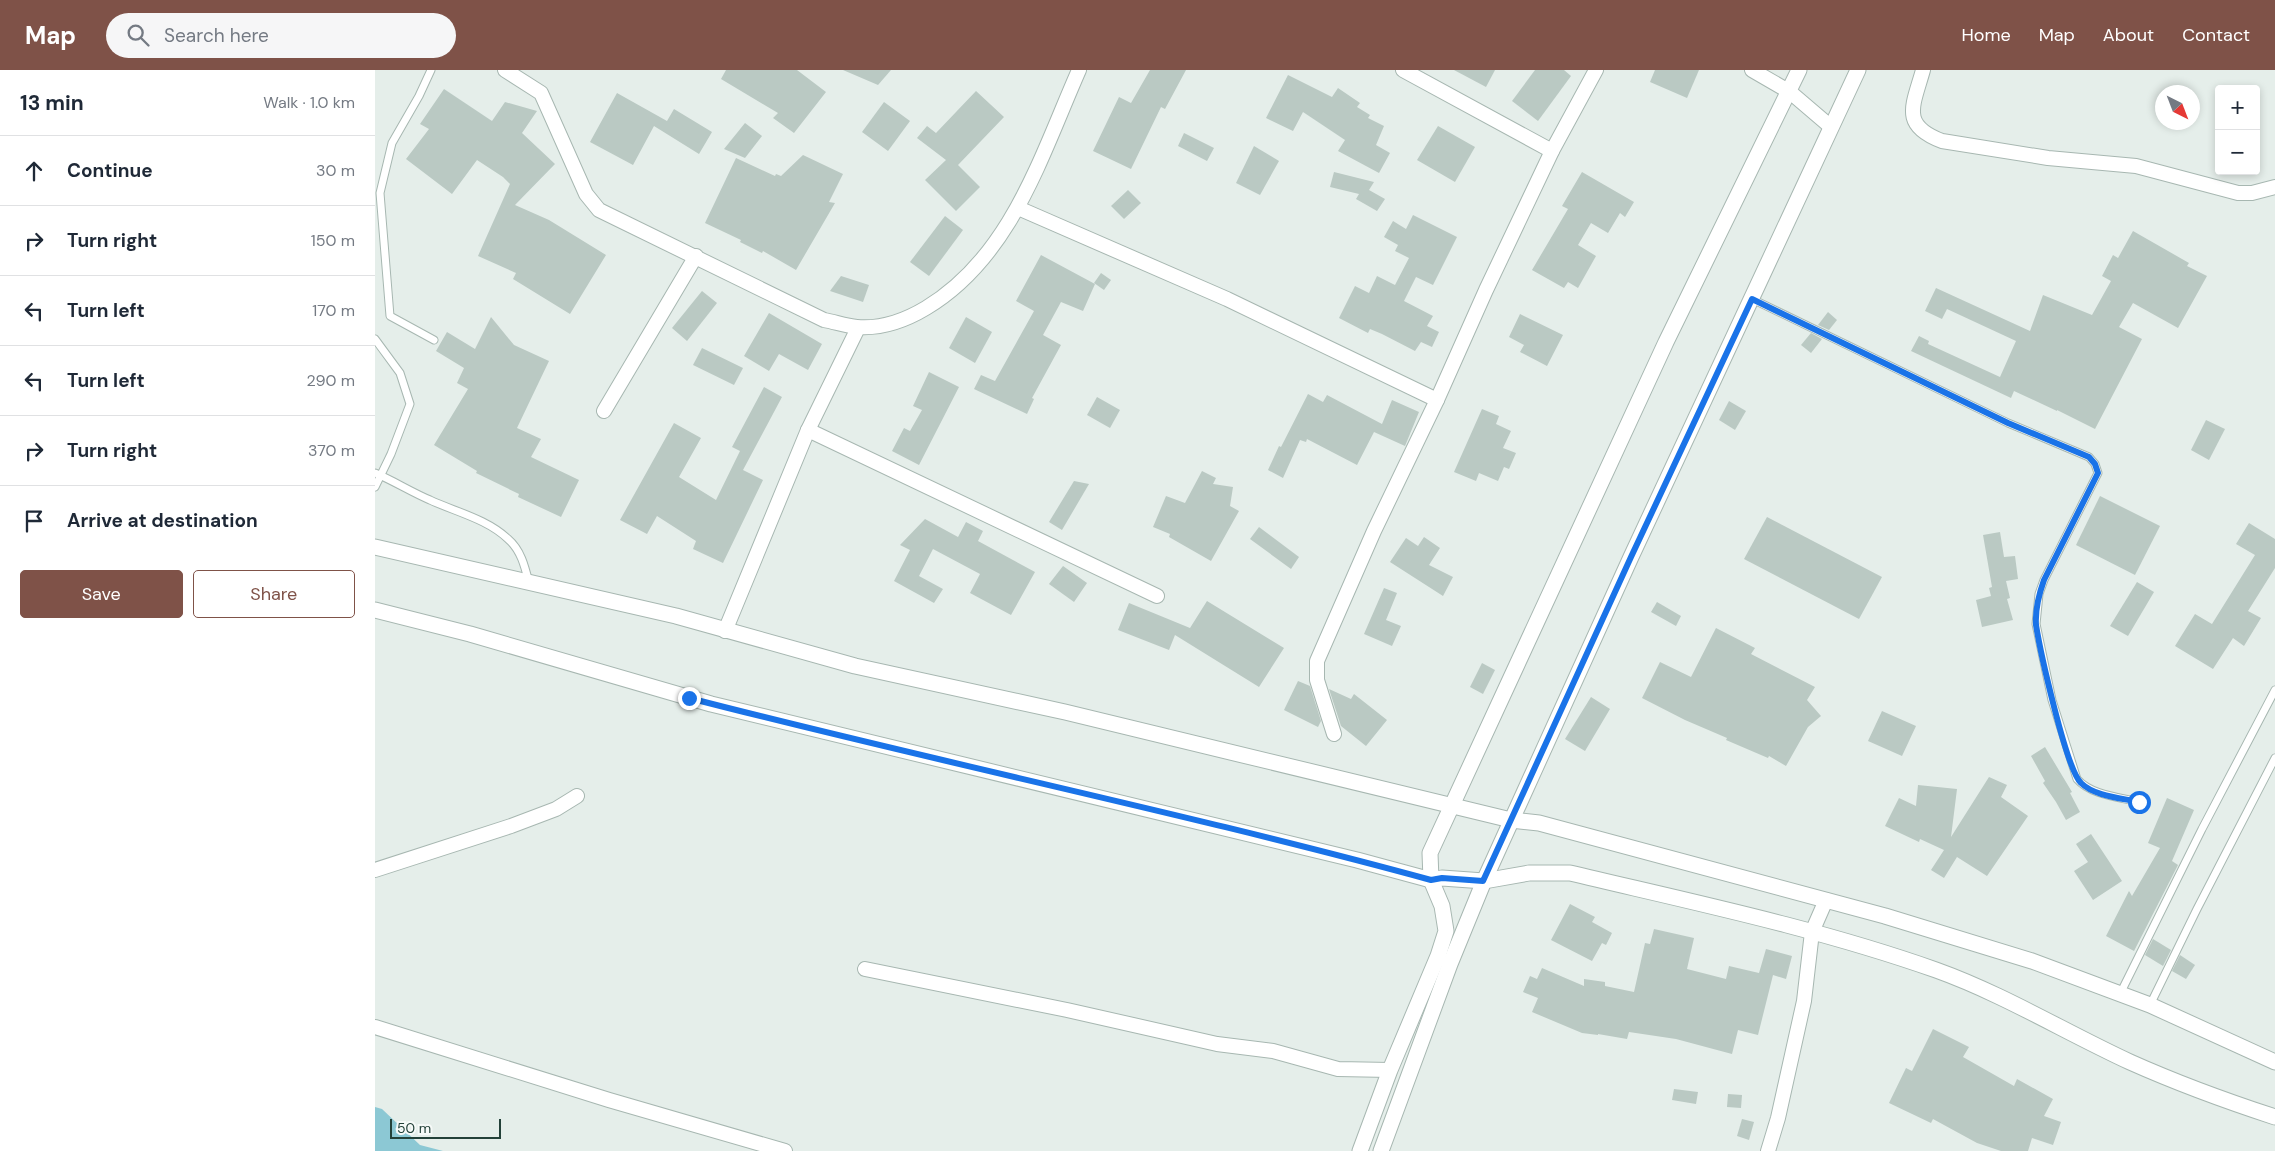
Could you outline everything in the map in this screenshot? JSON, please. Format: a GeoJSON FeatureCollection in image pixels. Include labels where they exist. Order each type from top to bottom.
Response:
{"type":"FeatureCollection","features":[{"type":"Feature","properties":{"kind":"street"},"geometry":{"type":"LineString","coordinates":[[505,70],[541,93],[586,194],[599,210],[824,320],[858,328],[891,324],[913,316],[945,297],[976,268],[1018,208],[1079,70]]}},
{"type":"Feature","properties":{"kind":"street"},"geometry":{"type":"LineString","coordinates":[[1403,70],[1552,151]]}},
{"type":"Feature","properties":{"kind":"street"},"geometry":{"type":"LineString","coordinates":[[1334,734],[1317,680],[1317,661],[1374,531],[1437,400],[1486,290],[1552,151],[1596,70]]}},
{"type":"Feature","properties":{"kind":"street"},"geometry":{"type":"LineString","coordinates":[[1752,70],[1790,92],[1831,127]]}},
{"type":"Feature","properties":{"kind":"street"},"geometry":{"type":"LineString","coordinates":[[1360,1151],[1390,1070],[1438,956],[1446,931],[1442,906],[1431,880],[1430,853],[1666,342],[1790,92],[1799,70]]}},
{"type":"Feature","properties":{"kind":"street"},"geometry":{"type":"LineString","coordinates":[[1381,1151],[1450,964],[1483,881],[1607,609],[1858,70]]}},
{"type":"Feature","properties":{"kind":"street"},"geometry":{"type":"LineString","coordinates":[[1923,70],[1913,106],[1913,119],[1918,128],[1926,135],[1942,141],[2048,158],[2136,166],[2238,193],[2251,193],[2275,187]]}},
{"type":"Feature","properties":{"kind":"street"},"geometry":{"type":"LineString","coordinates":[[1018,208],[1227,299],[1437,400]]}},
{"type":"Feature","properties":{"kind":"street"},"geometry":{"type":"LineString","coordinates":[[604,411],[696,256]]}},
{"type":"Feature","properties":{"kind":"street"},"geometry":{"type":"LineString","coordinates":[[725,631],[807,430],[858,328]]}},
{"type":"Feature","properties":{"kind":"street"},"geometry":{"type":"LineString","coordinates":[[807,430],[1157,596]]}},
{"type":"Feature","properties":{"kind":"street"},"geometry":{"type":"LineString","coordinates":[[375,546],[676,616],[855,666],[1065,712],[1511,820],[1561,828],[1826,900],[2032,960],[2150,1005],[2275,1062]]}},
{"type":"Feature","properties":{"kind":"street"},"geometry":{"type":"LineString","coordinates":[[375,610],[470,634],[711,704],[1309,848],[1431,880],[1442,878],[1483,881],[1529,873],[1570,873],[1813,932],[1936,970],[2014,1003],[2131,1062],[2219,1098],[2275,1117]]}},
{"type":"Feature","properties":{"kind":"street"},"geometry":{"type":"LineString","coordinates":[[375,870],[511,826],[556,809],[577,796]]}},
{"type":"Feature","properties":{"kind":"street"},"geometry":{"type":"LineString","coordinates":[[1768,1151],[1778,1118],[1804,1001],[1813,932],[1826,900]]}},
{"type":"Feature","properties":{"kind":"street"},"geometry":{"type":"LineString","coordinates":[[865,970],[1067,1010],[1217,1044],[1273,1051],[1338,1069],[1390,1070]]}},
{"type":"Feature","properties":{"kind":"street"},"geometry":{"type":"LineString","coordinates":[[375,1027],[609,1100],[785,1151]]}},
{"type":"Feature","properties":{"kind":"lane"},"geometry":{"type":"LineString","coordinates":[[431,70],[419,96],[392,142],[380,193],[390,316],[434,340]]}},
{"type":"Feature","properties":{"kind":"lane"},"geometry":{"type":"LineString","coordinates":[[1752,299],[2008,423],[2089,457],[2095,464],[2098,473],[2044,580],[2039,594],[2036,624],[2052,700],[2077,779],[2092,791],[2139,802]]}},
{"type":"Feature","properties":{"kind":"lane"},"geometry":{"type":"LineString","coordinates":[[375,339],[383,353],[400,373],[409,404],[378,475],[375,487]]}},
{"type":"Feature","properties":{"kind":"lane"},"geometry":{"type":"LineString","coordinates":[[378,475],[428,500],[489,525],[509,539],[523,560],[529,583]]}},
{"type":"Feature","properties":{"kind":"lane"},"geometry":{"type":"LineString","coordinates":[[2120,994],[2202,829],[2275,690]]}},
{"type":"Feature","properties":{"kind":"lane"},"geometry":{"type":"LineString","coordinates":[[2150,1005],[2197,908],[2275,758]]}},
{"type":"Feature","properties":{"kind":"water"},"geometry":{"type":"Polygon","coordinates":[[[375,1107],[382,1109],[420,1145],[443,1151],[375,1151],[375,1107]]]}},
{"type":"Feature","properties":{"kind":"building"},"geometry":{"type":"Polygon","coordinates":[[[726,70],[797,70],[826,92],[794,133],[773,118],[778,113],[721,79],[726,70]]]}},
{"type":"Feature","properties":{"kind":"building"},"geometry":{"type":"Polygon","coordinates":[[[843,70],[891,70],[878,85],[843,70]]]}},
{"type":"Feature","properties":{"kind":"building"},"geometry":{"type":"Polygon","coordinates":[[[1150,70],[1186,70],[1165,109],[1161,107],[1131,169],[1093,151],[1119,97],[1131,103],[1150,70]]]}},
{"type":"Feature","properties":{"kind":"building"},"geometry":{"type":"Polygon","coordinates":[[[1454,70],[1495,70],[1486,87],[1454,70]]]}},
{"type":"Feature","properties":{"kind":"building"},"geometry":{"type":"Polygon","coordinates":[[[1535,70],[1564,70],[1571,76],[1538,121],[1512,101],[1535,70]]]}},
{"type":"Feature","properties":{"kind":"building"},"geometry":{"type":"Polygon","coordinates":[[[1655,70],[1699,70],[1687,98],[1650,82],[1655,70]]]}},
{"type":"Feature","properties":{"kind":"building"},"geometry":{"type":"Polygon","coordinates":[[[1288,75],[1332,97],[1338,88],[1360,103],[1357,107],[1370,115],[1368,118],[1384,126],[1376,145],[1390,153],[1379,173],[1338,151],[1345,140],[1303,112],[1293,131],[1266,118],[1288,75]]]}},
{"type":"Feature","properties":{"kind":"building"},"geometry":{"type":"Polygon","coordinates":[[[444,89],[492,121],[505,102],[537,111],[522,133],[555,164],[515,205],[549,220],[606,255],[570,314],[513,279],[516,273],[478,256],[510,184],[503,177],[477,160],[452,194],[406,159],[429,129],[420,124],[444,89]]]}},
{"type":"Feature","properties":{"kind":"building"},"geometry":{"type":"Polygon","coordinates":[[[976,91],[1004,117],[958,165],[980,187],[956,211],[925,180],[946,160],[917,138],[927,126],[936,133],[976,91]]]}},
{"type":"Feature","properties":{"kind":"building"},"geometry":{"type":"Polygon","coordinates":[[[617,93],[667,121],[674,109],[712,132],[699,154],[654,126],[633,165],[590,142],[617,93]]]}},
{"type":"Feature","properties":{"kind":"building"},"geometry":{"type":"Polygon","coordinates":[[[884,102],[910,121],[888,151],[862,132],[884,102]]]}},
{"type":"Feature","properties":{"kind":"building"},"geometry":{"type":"Polygon","coordinates":[[[745,123],[762,136],[745,158],[724,149],[745,123]]]}},
{"type":"Feature","properties":{"kind":"building"},"geometry":{"type":"Polygon","coordinates":[[[1438,126],[1475,147],[1455,182],[1417,160],[1438,126]]]}},
{"type":"Feature","properties":{"kind":"building"},"geometry":{"type":"Polygon","coordinates":[[[1184,133],[1214,148],[1207,161],[1178,146],[1184,133]]]}},
{"type":"Feature","properties":{"kind":"building"},"geometry":{"type":"Polygon","coordinates":[[[1254,146],[1279,161],[1260,195],[1236,183],[1254,146]]]}},
{"type":"Feature","properties":{"kind":"building"},"geometry":{"type":"Polygon","coordinates":[[[803,155],[843,174],[829,202],[835,203],[796,270],[763,251],[762,253],[740,242],[741,240],[705,223],[736,158],[775,176],[776,174],[781,176],[803,155]]]}},
{"type":"Feature","properties":{"kind":"building"},"geometry":{"type":"Polygon","coordinates":[[[1334,172],[1374,182],[1369,190],[1385,199],[1377,211],[1356,199],[1359,194],[1330,187],[1334,172]]]}},
{"type":"Feature","properties":{"kind":"building"},"geometry":{"type":"Polygon","coordinates":[[[1582,172],[1634,202],[1625,217],[1620,213],[1608,233],[1591,223],[1578,245],[1596,256],[1578,288],[1568,282],[1564,288],[1532,270],[1568,209],[1562,206],[1582,172]]]}},
{"type":"Feature","properties":{"kind":"building"},"geometry":{"type":"Polygon","coordinates":[[[1128,190],[1141,203],[1124,219],[1111,206],[1128,190]]]}},
{"type":"Feature","properties":{"kind":"building"},"geometry":{"type":"Polygon","coordinates":[[[1413,215],[1457,237],[1433,285],[1416,277],[1404,301],[1433,316],[1427,326],[1439,332],[1432,347],[1421,342],[1415,351],[1382,334],[1370,329],[1368,333],[1339,318],[1355,286],[1369,293],[1377,276],[1395,285],[1409,258],[1395,251],[1398,245],[1384,237],[1393,221],[1406,229],[1413,215]]]}},
{"type":"Feature","properties":{"kind":"building"},"geometry":{"type":"Polygon","coordinates":[[[945,216],[963,230],[929,276],[910,262],[945,216]]]}},
{"type":"Feature","properties":{"kind":"building"},"geometry":{"type":"Polygon","coordinates":[[[2133,231],[2189,263],[2187,266],[2207,276],[2178,328],[2133,303],[2119,327],[2142,339],[2095,429],[2014,391],[2011,398],[1911,351],[1919,336],[1929,341],[1928,344],[2000,377],[2016,341],[1947,309],[1942,319],[1925,311],[1936,288],[2030,331],[2043,295],[2092,315],[2111,281],[2102,276],[2113,255],[2118,258],[2133,231]]]}},
{"type":"Feature","properties":{"kind":"building"},"geometry":{"type":"Polygon","coordinates":[[[1041,255],[1095,284],[1083,311],[1061,302],[1043,335],[1061,345],[1032,398],[1034,399],[1027,414],[974,389],[981,375],[995,381],[1034,311],[1016,301],[1041,255]]]}},
{"type":"Feature","properties":{"kind":"building"},"geometry":{"type":"Polygon","coordinates":[[[1101,273],[1111,280],[1104,290],[1094,283],[1101,273]]]}},
{"type":"Feature","properties":{"kind":"building"},"geometry":{"type":"Polygon","coordinates":[[[841,276],[869,285],[863,302],[830,291],[841,276]]]}},
{"type":"Feature","properties":{"kind":"building"},"geometry":{"type":"Polygon","coordinates":[[[702,291],[717,303],[687,341],[672,328],[702,291]]]}},
{"type":"Feature","properties":{"kind":"building"},"geometry":{"type":"Polygon","coordinates":[[[1828,312],[1837,320],[1829,330],[1818,325],[1828,312]]]}},
{"type":"Feature","properties":{"kind":"building"},"geometry":{"type":"Polygon","coordinates":[[[769,313],[822,344],[808,370],[779,354],[769,371],[744,356],[769,313]]]}},
{"type":"Feature","properties":{"kind":"building"},"geometry":{"type":"Polygon","coordinates":[[[1520,314],[1563,335],[1547,366],[1520,352],[1524,345],[1509,337],[1520,314]]]}},
{"type":"Feature","properties":{"kind":"building"},"geometry":{"type":"Polygon","coordinates":[[[491,317],[514,345],[549,361],[517,428],[541,439],[531,457],[579,480],[561,517],[518,497],[519,494],[476,473],[477,471],[434,445],[468,389],[457,383],[464,368],[436,351],[447,332],[475,349],[491,317]]]}},
{"type":"Feature","properties":{"kind":"building"},"geometry":{"type":"Polygon","coordinates":[[[966,317],[992,332],[975,363],[949,348],[966,317]]]}},
{"type":"Feature","properties":{"kind":"building"},"geometry":{"type":"Polygon","coordinates":[[[1811,333],[1822,339],[1811,353],[1801,345],[1811,333]]]}},
{"type":"Feature","properties":{"kind":"building"},"geometry":{"type":"Polygon","coordinates":[[[702,348],[743,368],[734,385],[693,365],[702,348]]]}},
{"type":"Feature","properties":{"kind":"building"},"geometry":{"type":"Polygon","coordinates":[[[929,372],[959,387],[919,465],[892,451],[904,428],[910,431],[922,410],[913,406],[929,372]]]}},
{"type":"Feature","properties":{"kind":"building"},"geometry":{"type":"Polygon","coordinates":[[[764,387],[782,397],[743,470],[763,480],[723,563],[693,549],[696,541],[657,516],[647,534],[620,520],[674,423],[701,438],[679,477],[716,500],[740,451],[732,447],[764,387]]]}},
{"type":"Feature","properties":{"kind":"building"},"geometry":{"type":"Polygon","coordinates":[[[1308,394],[1323,402],[1327,395],[1382,424],[1392,400],[1419,412],[1405,446],[1374,432],[1357,465],[1307,439],[1306,442],[1300,440],[1283,478],[1268,470],[1308,394]]]}},
{"type":"Feature","properties":{"kind":"building"},"geometry":{"type":"Polygon","coordinates":[[[1097,397],[1120,410],[1110,428],[1087,415],[1097,397]]]}},
{"type":"Feature","properties":{"kind":"building"},"geometry":{"type":"Polygon","coordinates":[[[1729,401],[1746,411],[1735,430],[1719,420],[1729,401]]]}},
{"type":"Feature","properties":{"kind":"building"},"geometry":{"type":"Polygon","coordinates":[[[1482,409],[1499,416],[1496,424],[1511,431],[1503,448],[1516,453],[1509,469],[1504,467],[1498,481],[1479,473],[1476,481],[1454,472],[1482,409]]]}},
{"type":"Feature","properties":{"kind":"building"},"geometry":{"type":"Polygon","coordinates":[[[2206,420],[2225,429],[2209,460],[2191,450],[2206,420]]]}},
{"type":"Feature","properties":{"kind":"building"},"geometry":{"type":"Polygon","coordinates":[[[1202,471],[1216,478],[1213,484],[1233,487],[1230,506],[1239,511],[1211,561],[1169,537],[1170,534],[1153,527],[1166,496],[1185,503],[1202,471]]]}},
{"type":"Feature","properties":{"kind":"building"},"geometry":{"type":"Polygon","coordinates":[[[1074,481],[1089,484],[1062,530],[1049,522],[1074,481]]]}},
{"type":"Feature","properties":{"kind":"building"},"geometry":{"type":"Polygon","coordinates":[[[2100,496],[2160,526],[2135,575],[2076,545],[2100,496]]]}},
{"type":"Feature","properties":{"kind":"building"},"geometry":{"type":"Polygon","coordinates":[[[1767,517],[1882,577],[1859,619],[1744,559],[1767,517]]]}},
{"type":"Feature","properties":{"kind":"building"},"geometry":{"type":"Polygon","coordinates":[[[925,519],[958,537],[966,522],[983,531],[978,541],[1035,572],[1011,615],[970,593],[980,574],[933,549],[919,576],[943,589],[934,603],[894,581],[910,550],[900,545],[925,519]]]}},
{"type":"Feature","properties":{"kind":"building"},"geometry":{"type":"Polygon","coordinates":[[[2249,523],[2275,539],[2275,568],[2248,611],[2261,618],[2244,646],[2233,638],[2213,669],[2175,646],[2195,614],[2212,624],[2255,555],[2236,544],[2249,523]]]}},
{"type":"Feature","properties":{"kind":"building"},"geometry":{"type":"Polygon","coordinates":[[[1259,527],[1299,557],[1291,569],[1250,539],[1259,527]]]}},
{"type":"Feature","properties":{"kind":"building"},"geometry":{"type":"Polygon","coordinates":[[[2000,532],[2004,557],[2015,556],[2018,579],[2006,581],[2010,598],[2007,599],[2013,620],[1982,627],[1976,600],[1991,596],[1989,588],[1992,587],[1983,535],[2000,532]]]}},
{"type":"Feature","properties":{"kind":"building"},"geometry":{"type":"Polygon","coordinates":[[[1424,537],[1440,548],[1429,565],[1453,577],[1443,596],[1390,562],[1406,538],[1418,546],[1424,537]]]}},
{"type":"Feature","properties":{"kind":"building"},"geometry":{"type":"Polygon","coordinates":[[[1063,566],[1087,583],[1074,602],[1049,584],[1063,566]]]}},
{"type":"Feature","properties":{"kind":"building"},"geometry":{"type":"Polygon","coordinates":[[[2137,582],[2154,592],[2128,636],[2110,626],[2137,582]]]}},
{"type":"Feature","properties":{"kind":"building"},"geometry":{"type":"Polygon","coordinates":[[[1384,588],[1397,593],[1386,620],[1401,626],[1392,646],[1364,634],[1384,588]]]}},
{"type":"Feature","properties":{"kind":"building"},"geometry":{"type":"Polygon","coordinates":[[[1207,601],[1284,648],[1259,687],[1175,635],[1169,650],[1118,630],[1129,603],[1190,628],[1207,601]]]}},
{"type":"Feature","properties":{"kind":"building"},"geometry":{"type":"Polygon","coordinates":[[[1657,602],[1681,616],[1676,626],[1651,612],[1657,602]]]}},
{"type":"Feature","properties":{"kind":"building"},"geometry":{"type":"Polygon","coordinates":[[[1716,628],[1755,648],[1751,654],[1815,687],[1807,700],[1821,716],[1808,727],[1786,766],[1769,756],[1768,758],[1726,740],[1727,738],[1685,720],[1642,698],[1660,662],[1691,677],[1716,628]]]}},
{"type":"Feature","properties":{"kind":"building"},"geometry":{"type":"Polygon","coordinates":[[[1482,663],[1495,670],[1483,694],[1470,687],[1482,663]]]}},
{"type":"Feature","properties":{"kind":"building"},"geometry":{"type":"Polygon","coordinates":[[[1298,681],[1310,686],[1321,721],[1318,727],[1284,710],[1298,681]]]}},
{"type":"Feature","properties":{"kind":"building"},"geometry":{"type":"Polygon","coordinates":[[[1329,689],[1351,699],[1354,694],[1387,720],[1366,746],[1341,726],[1329,689]]]}},
{"type":"Feature","properties":{"kind":"building"},"geometry":{"type":"Polygon","coordinates":[[[1591,697],[1610,709],[1585,751],[1565,739],[1591,697]]]}},
{"type":"Feature","properties":{"kind":"building"},"geometry":{"type":"Polygon","coordinates":[[[1882,711],[1916,726],[1902,756],[1868,741],[1882,711]]]}},
{"type":"Feature","properties":{"kind":"building"},"geometry":{"type":"Polygon","coordinates":[[[2045,747],[2072,792],[2070,793],[2080,812],[2066,820],[2043,783],[2045,781],[2031,756],[2045,747]]]}},
{"type":"Feature","properties":{"kind":"building"},"geometry":{"type":"Polygon","coordinates":[[[1989,777],[2007,785],[2001,797],[2028,816],[1987,876],[1957,857],[1944,878],[1931,870],[1944,850],[1920,839],[1919,842],[1885,826],[1899,798],[1916,806],[1918,785],[1957,789],[1951,837],[1989,777]]]}},
{"type":"Feature","properties":{"kind":"building"},"geometry":{"type":"Polygon","coordinates":[[[2167,798],[2194,810],[2172,861],[2178,865],[2134,951],[2106,936],[2129,891],[2132,896],[2160,848],[2148,843],[2167,798]]]}},
{"type":"Feature","properties":{"kind":"building"},"geometry":{"type":"Polygon","coordinates":[[[2091,834],[2122,881],[2093,900],[2074,871],[2088,862],[2076,844],[2091,834]]]}},
{"type":"Feature","properties":{"kind":"building"},"geometry":{"type":"Polygon","coordinates":[[[1570,904],[1595,917],[1592,922],[1612,933],[1606,945],[1602,943],[1592,961],[1551,940],[1570,904]]]}},
{"type":"Feature","properties":{"kind":"building"},"geometry":{"type":"Polygon","coordinates":[[[1654,929],[1694,938],[1687,969],[1726,979],[1729,966],[1759,973],[1766,949],[1792,956],[1786,979],[1773,975],[1758,1035],[1738,1030],[1732,1054],[1676,1039],[1629,1032],[1627,1039],[1582,1033],[1532,1012],[1538,998],[1523,992],[1530,976],[1537,979],[1542,968],[1584,986],[1584,979],[1605,982],[1605,986],[1634,992],[1645,943],[1650,944],[1654,929]]]}},
{"type":"Feature","properties":{"kind":"building"},"geometry":{"type":"Polygon","coordinates":[[[2153,939],[2171,950],[2163,966],[2145,955],[2153,939]]]}},
{"type":"Feature","properties":{"kind":"building"},"geometry":{"type":"Polygon","coordinates":[[[2180,955],[2195,965],[2186,979],[2172,971],[2180,955]]]}},
{"type":"Feature","properties":{"kind":"building"},"geometry":{"type":"Polygon","coordinates":[[[1933,1029],[1969,1047],[1963,1057],[2014,1086],[2017,1079],[2053,1099],[2044,1116],[2061,1122],[2053,1145],[2032,1138],[2028,1151],[2001,1151],[1977,1143],[1933,1119],[1931,1123],[1889,1103],[1906,1068],[1912,1071],[1933,1029]]]}},
{"type":"Feature","properties":{"kind":"building"},"geometry":{"type":"Polygon","coordinates":[[[1674,1089],[1698,1092],[1696,1104],[1672,1100],[1674,1089]]]}},
{"type":"Feature","properties":{"kind":"building"},"geometry":{"type":"Polygon","coordinates":[[[1728,1094],[1742,1095],[1741,1108],[1727,1107],[1728,1094]]]}},
{"type":"Feature","properties":{"kind":"building"},"geometry":{"type":"Polygon","coordinates":[[[1742,1119],[1754,1122],[1749,1140],[1737,1136],[1742,1119]]]}},
{"type":"Feature","properties":{"kind":"route"},"geometry":{"type":"LineString","coordinates":[[689,698],[821,732],[951,761],[1357,860],[1431,880],[1442,878],[1483,881],[1631,557],[1752,299],[2008,423],[2089,457],[2095,464],[2098,473],[2044,580],[2039,594],[2036,624],[2052,700],[2073,772],[2077,779],[2082,785],[2092,791],[2139,802]]}}]}
